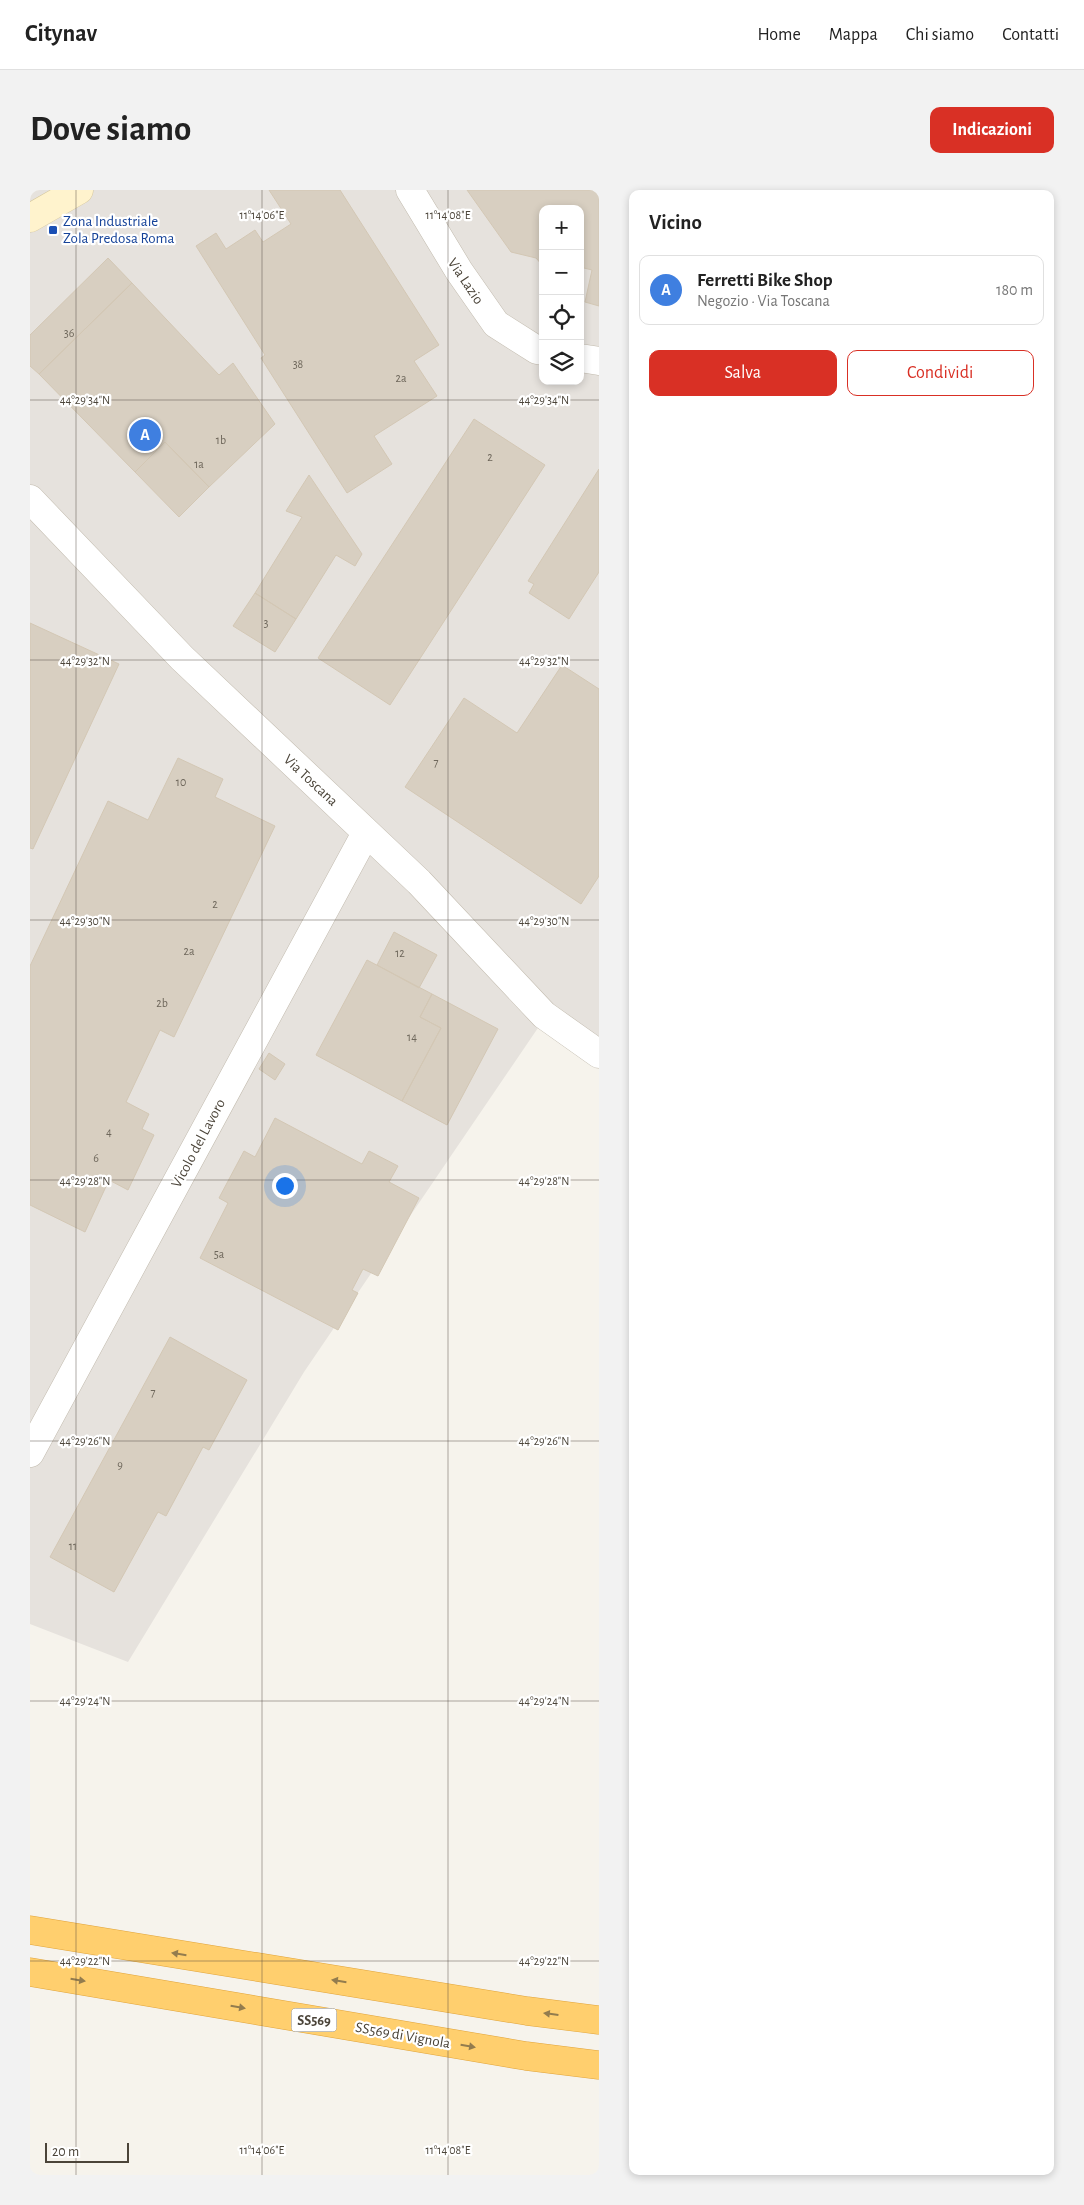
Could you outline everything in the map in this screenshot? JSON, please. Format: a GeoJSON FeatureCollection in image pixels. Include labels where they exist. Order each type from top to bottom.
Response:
{"type":"FeatureCollection","features":[{"type":"Feature","properties":{"kind":"highway"},"geometry":{"type":"LineString","coordinates":[[30,1930],[527,2011],[599,2020]]}},
{"type":"Feature","properties":{"kind":"highway","name":"SS569 di Vignola"},"geometry":{"type":"LineString","coordinates":[[30,1972],[526,2056],[599,2065]]}},
{"type":"Feature","properties":{"kind":"street"},"geometry":{"type":"LineString","coordinates":[[30,218],[79,190]]}},
{"type":"Feature","properties":{"kind":"street","name":"Via Lazio"},"geometry":{"type":"LineString","coordinates":[[410,190],[459,271],[496,324],[539,350]]}},
{"type":"Feature","properties":{"kind":"street"},"geometry":{"type":"LineString","coordinates":[[584,359],[599,361]]}},
{"type":"Feature","properties":{"kind":"street","name":"Via Toscana"},"geometry":{"type":"LineString","coordinates":[[30,499],[182,658],[419,882],[544,1015],[599,1054]]}},
{"type":"Feature","properties":{"kind":"street","name":"Vicolo del Lavoro"},"geometry":{"type":"LineString","coordinates":[[30,1453],[366,832]]}},
{"type":"Feature","properties":{"kind":"shaded area"},"geometry":{"type":"Polygon","coordinates":[[[30,190],[599,190],[599,1058],[542,1022],[304,1372],[128,1662],[30,1624],[30,190]]]}},
{"type":"Feature","properties":{"kind":"building"},"geometry":{"type":"Polygon","coordinates":[[[269,190],[340,190],[439,345],[414,361],[437,396],[374,436],[392,464],[347,493],[261,358],[265,355],[196,246],[216,233],[226,249],[255,230],[263,242],[291,224],[269,190]]]}},
{"type":"Feature","properties":{"kind":"building"},"geometry":{"type":"Polygon","coordinates":[[[467,190],[599,190],[599,306],[585,302],[592,270],[584,268],[584,205],[539,205],[539,261],[536,258],[511,252],[467,190]]]}},
{"type":"Feature","properties":{"kind":"building"},"geometry":{"type":"Polygon","coordinates":[[[108,258],[132,283],[39,374],[30,366],[30,335],[108,258]]]}},
{"type":"Feature","properties":{"kind":"building"},"geometry":{"type":"Polygon","coordinates":[[[132,283],[219,375],[233,363],[275,424],[209,487],[165,442],[135,472],[39,374],[132,283]]]}},
{"type":"Feature","properties":{"kind":"building"},"geometry":{"type":"Polygon","coordinates":[[[474,419],[545,465],[390,705],[318,658],[474,419]]]}},
{"type":"Feature","properties":{"kind":"building"},"geometry":{"type":"Polygon","coordinates":[[[165,442],[209,487],[179,517],[135,472],[165,442]]]}},
{"type":"Feature","properties":{"kind":"building"},"geometry":{"type":"Polygon","coordinates":[[[599,469],[599,572],[569,619],[529,593],[534,584],[528,581],[599,469]]]}},
{"type":"Feature","properties":{"kind":"building"},"geometry":{"type":"Polygon","coordinates":[[[309,475],[362,554],[355,566],[336,555],[296,619],[255,593],[302,517],[286,511],[309,475]]]}},
{"type":"Feature","properties":{"kind":"building"},"geometry":{"type":"Polygon","coordinates":[[[255,593],[296,619],[275,652],[233,626],[255,593]]]}},
{"type":"Feature","properties":{"kind":"building"},"geometry":{"type":"Polygon","coordinates":[[[30,623],[119,664],[33,849],[30,848],[30,623]]]}},
{"type":"Feature","properties":{"kind":"building"},"geometry":{"type":"Polygon","coordinates":[[[562,665],[599,689],[599,876],[581,904],[405,787],[464,698],[517,733],[562,665]]]}},
{"type":"Feature","properties":{"kind":"building"},"geometry":{"type":"Polygon","coordinates":[[[178,758],[223,779],[215,797],[275,826],[174,1037],[160,1030],[126,1102],[149,1114],[142,1129],[154,1135],[128,1190],[109,1180],[85,1232],[30,1205],[30,966],[108,801],[148,820],[178,758]]]}},
{"type":"Feature","properties":{"kind":"building"},"geometry":{"type":"Polygon","coordinates":[[[394,932],[437,955],[419,988],[377,965],[394,932]]]}},
{"type":"Feature","properties":{"kind":"building"},"geometry":{"type":"Polygon","coordinates":[[[367,960],[432,994],[420,1017],[441,1028],[402,1101],[316,1055],[367,960]]]}},
{"type":"Feature","properties":{"kind":"building"},"geometry":{"type":"Polygon","coordinates":[[[432,994],[498,1029],[447,1125],[402,1101],[441,1028],[420,1017],[432,994]]]}},
{"type":"Feature","properties":{"kind":"building"},"geometry":{"type":"Polygon","coordinates":[[[269,1053],[285,1064],[275,1080],[259,1069],[269,1053]]]}},
{"type":"Feature","properties":{"kind":"building"},"geometry":{"type":"Polygon","coordinates":[[[275,1118],[362,1164],[369,1151],[398,1166],[389,1182],[419,1198],[378,1276],[363,1269],[352,1290],[358,1293],[338,1330],[200,1258],[228,1203],[219,1198],[244,1151],[255,1157],[275,1118]]]}},
{"type":"Feature","properties":{"kind":"building"},"geometry":{"type":"Polygon","coordinates":[[[170,1337],[247,1380],[209,1450],[203,1447],[166,1516],[158,1512],[114,1592],[50,1557],[170,1337]]]}},
{"type":"Feature","properties":{"kind":"place","name":"Zona Industriale Zola Predosa Roma"},"geometry":{"type":"Point","coordinates":[53,230]}},
{"type":"Feature","properties":{"kind":"place","name":"Ferretti Bike Shop"},"geometry":{"type":"Point","coordinates":[145,435]}}]}
